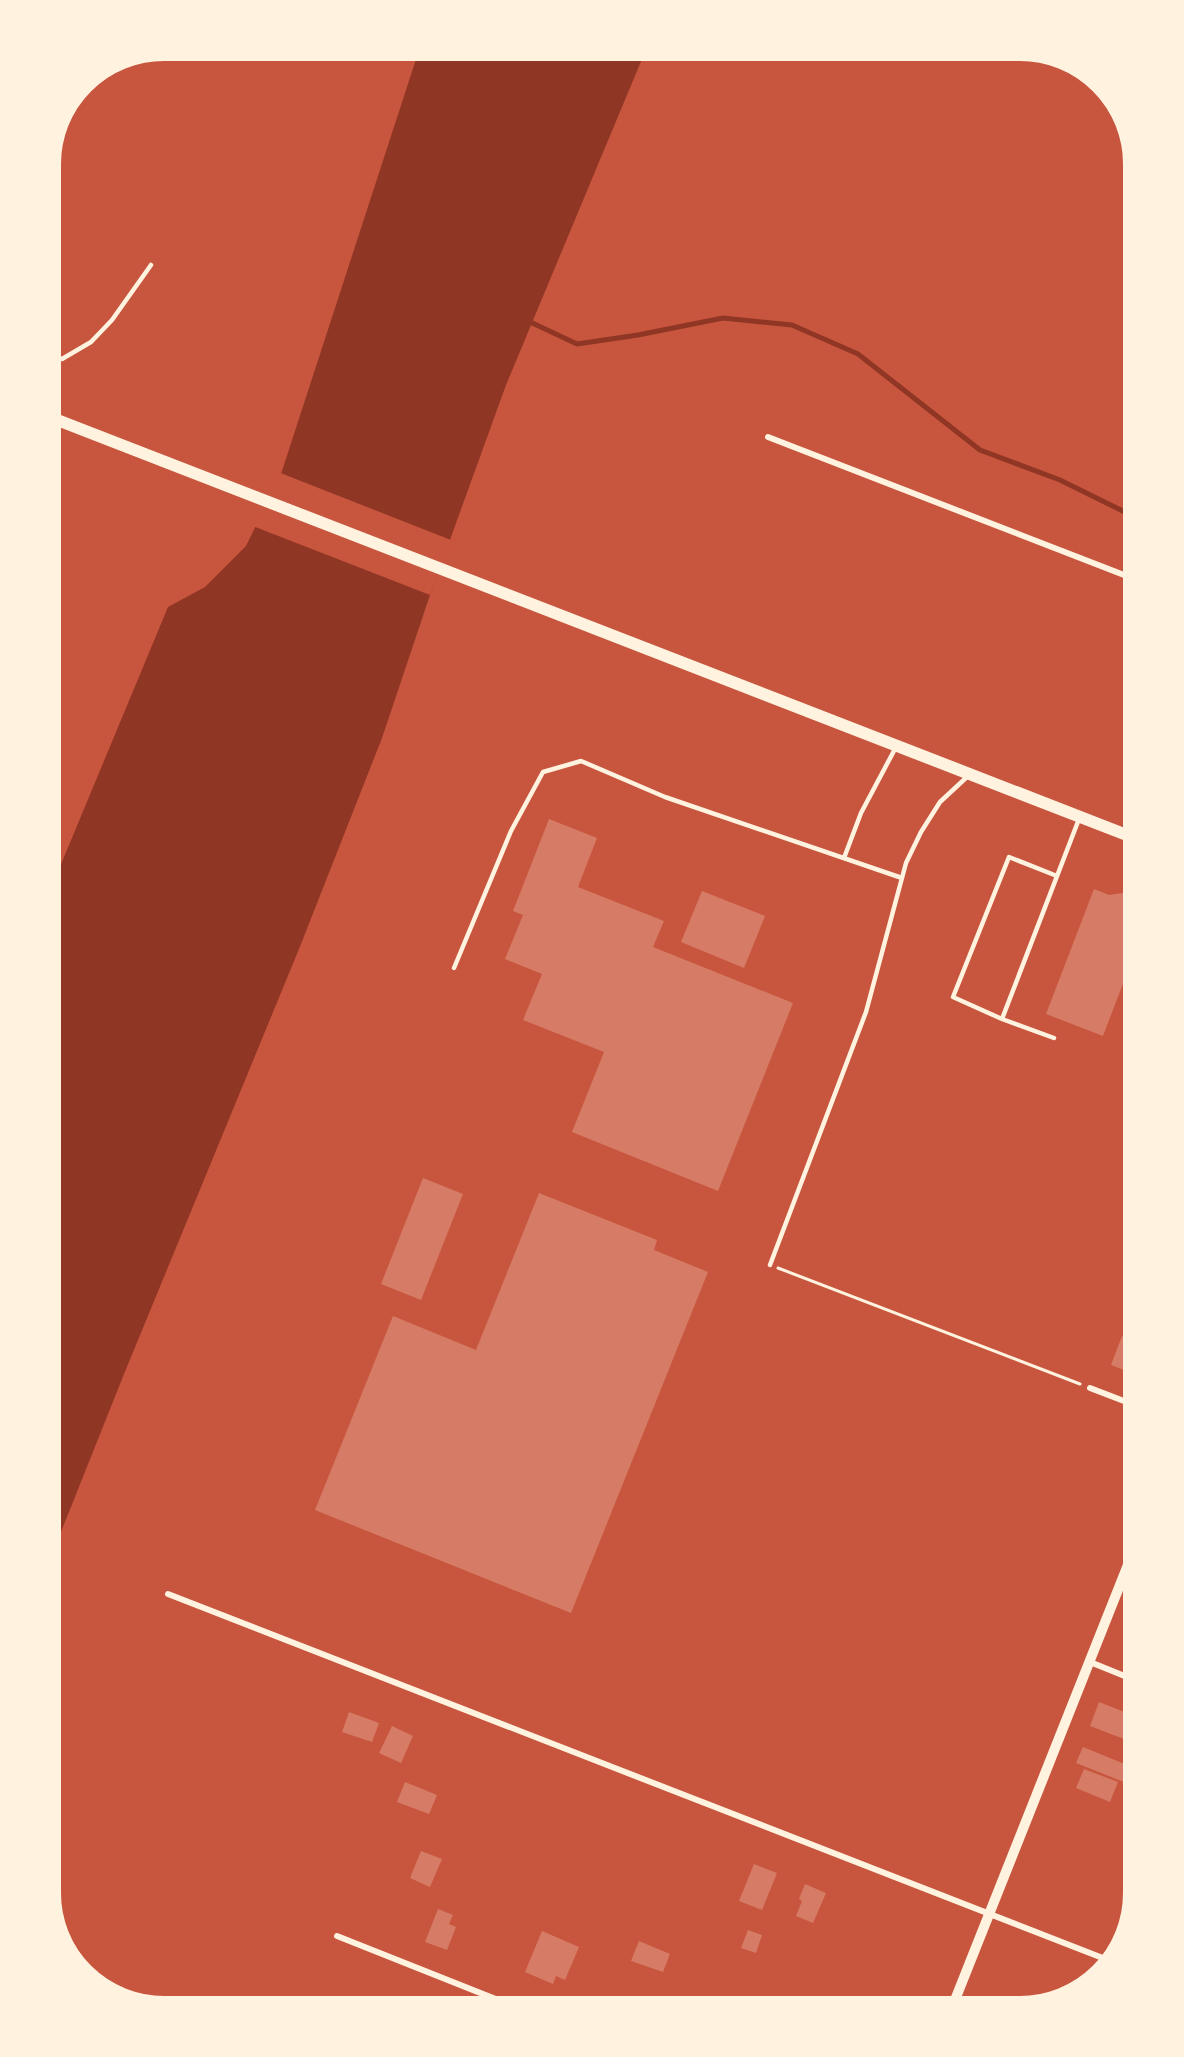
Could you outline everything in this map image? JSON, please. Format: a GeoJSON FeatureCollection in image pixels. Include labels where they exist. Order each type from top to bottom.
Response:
{"type":"FeatureCollection","features":[{"type":"Feature","properties":{"kind":"main road"},"geometry":{"type":"LineString","coordinates":[[57,420],[1127,834]]}},
{"type":"Feature","properties":{"kind":"street"},"geometry":{"type":"LineString","coordinates":[[768,437],[1127,576]]}},
{"type":"Feature","properties":{"kind":"street"},"geometry":{"type":"LineString","coordinates":[[1090,1388],[1127,1402]]}},
{"type":"Feature","properties":{"kind":"street"},"geometry":{"type":"LineString","coordinates":[[955,2000],[1127,1567]]}},
{"type":"Feature","properties":{"kind":"street"},"geometry":{"type":"LineString","coordinates":[[168,1594],[1104,1959]]}},
{"type":"Feature","properties":{"kind":"street"},"geometry":{"type":"LineString","coordinates":[[1089,1662],[1127,1677]]}},
{"type":"Feature","properties":{"kind":"street"},"geometry":{"type":"LineString","coordinates":[[337,1936],[498,2000]]}},
{"type":"Feature","properties":{"kind":"lane"},"geometry":{"type":"LineString","coordinates":[[57,358],[63,359],[91,342],[112,320],[151,265]]}},
{"type":"Feature","properties":{"kind":"lane"},"geometry":{"type":"LineString","coordinates":[[844,858],[861,813],[896,746]]}},
{"type":"Feature","properties":{"kind":"lane"},"geometry":{"type":"LineString","coordinates":[[454,968],[511,831],[543,772],[581,761],[665,797],[902,878]]}},
{"type":"Feature","properties":{"kind":"lane"},"geometry":{"type":"LineString","coordinates":[[770,1265],[866,1012],[906,863],[921,832],[940,802],[970,774]]}},
{"type":"Feature","properties":{"kind":"lane"},"geometry":{"type":"LineString","coordinates":[[1002,1019],[1080,816]]}},
{"type":"Feature","properties":{"kind":"lane"},"geometry":{"type":"LineString","coordinates":[[1054,1038],[1002,1019],[953,997],[1009,857],[1057,876]]}},
{"type":"Feature","properties":{"kind":"path"},"geometry":{"type":"LineString","coordinates":[[770,1265],[1090,1388]]}},
{"type":"Feature","properties":{"kind":"shaded area"},"geometry":{"type":"Polygon","coordinates":[[[417,57],[643,57],[506,385],[430,595],[382,738],[299,949],[57,1542],[57,874],[168,607],[205,587],[246,546],[281,474],[417,57]]]}},
{"type":"Feature","properties":{"kind":"pier"},"geometry":{"type":"Polygon","coordinates":[[[278,472],[451,540],[430,595],[253,526],[278,472]]]}},
{"type":"Feature","properties":{"kind":"building"},"geometry":{"type":"Polygon","coordinates":[[[549,819],[597,838],[578,887],[664,921],[653,947],[793,1003],[718,1191],[572,1132],[604,1052],[523,1020],[542,974],[505,959],[523,915],[513,911],[549,819]]]}},
{"type":"Feature","properties":{"kind":"building"},"geometry":{"type":"Polygon","coordinates":[[[1094,889],[1109,895],[1127,894],[1127,973],[1103,1036],[1046,1014],[1094,889]]]}},
{"type":"Feature","properties":{"kind":"building"},"geometry":{"type":"Polygon","coordinates":[[[702,891],[765,916],[744,968],[681,942],[702,891]]]}},
{"type":"Feature","properties":{"kind":"building"},"geometry":{"type":"Polygon","coordinates":[[[423,1178],[463,1194],[421,1300],[381,1284],[423,1178]]]}},
{"type":"Feature","properties":{"kind":"building"},"geometry":{"type":"Polygon","coordinates":[[[539,1193],[657,1240],[654,1250],[708,1272],[571,1613],[315,1510],[393,1316],[476,1350],[539,1193]]]}},
{"type":"Feature","properties":{"kind":"building"},"geometry":{"type":"Polygon","coordinates":[[[1122,1336],[1127,1338],[1127,1371],[1111,1365],[1122,1336]]]}},
{"type":"Feature","properties":{"kind":"building"},"geometry":{"type":"Polygon","coordinates":[[[1099,1702],[1127,1713],[1127,1740],[1090,1726],[1099,1702]]]}},
{"type":"Feature","properties":{"kind":"building"},"geometry":{"type":"Polygon","coordinates":[[[349,1712],[379,1723],[372,1742],[342,1732],[349,1712]]]}},
{"type":"Feature","properties":{"kind":"building"},"geometry":{"type":"Polygon","coordinates":[[[392,1726],[413,1736],[401,1763],[379,1753],[392,1726]]]}},
{"type":"Feature","properties":{"kind":"building"},"geometry":{"type":"Polygon","coordinates":[[[1083,1747],[1127,1765],[1127,1783],[1076,1763],[1083,1747]]]}},
{"type":"Feature","properties":{"kind":"building"},"geometry":{"type":"Polygon","coordinates":[[[1084,1769],[1118,1782],[1110,1802],[1076,1788],[1084,1769]]]}},
{"type":"Feature","properties":{"kind":"building"},"geometry":{"type":"Polygon","coordinates":[[[405,1782],[437,1795],[429,1814],[397,1802],[405,1782]]]}},
{"type":"Feature","properties":{"kind":"building"},"geometry":{"type":"Polygon","coordinates":[[[421,1851],[442,1859],[430,1887],[410,1878],[421,1851]]]}},
{"type":"Feature","properties":{"kind":"building"},"geometry":{"type":"Polygon","coordinates":[[[754,1864],[777,1873],[762,1910],[739,1901],[754,1864]]]}},
{"type":"Feature","properties":{"kind":"building"},"geometry":{"type":"Polygon","coordinates":[[[805,1884],[826,1893],[813,1923],[796,1916],[805,1884]]]}},
{"type":"Feature","properties":{"kind":"building"},"geometry":{"type":"Polygon","coordinates":[[[438,1909],[453,1915],[449,1924],[456,1927],[447,1950],[425,1942],[438,1909]]]}},
{"type":"Feature","properties":{"kind":"building"},"geometry":{"type":"Polygon","coordinates":[[[748,1930],[762,1935],[756,1953],[741,1948],[748,1930]]]}},
{"type":"Feature","properties":{"kind":"building"},"geometry":{"type":"Polygon","coordinates":[[[542,1931],[579,1947],[565,1980],[556,1976],[553,1984],[525,1972],[542,1931]]]}},
{"type":"Feature","properties":{"kind":"building"},"geometry":{"type":"Polygon","coordinates":[[[639,1941],[670,1954],[663,1972],[631,1961],[639,1941]]]}},
{"type":"Feature","properties":{"kind":"waterway"},"geometry":{"type":"LineString","coordinates":[[526,320],[577,344],[638,335],[723,318],[792,325],[858,354],[980,450],[1060,480],[1127,513]]}}]}
